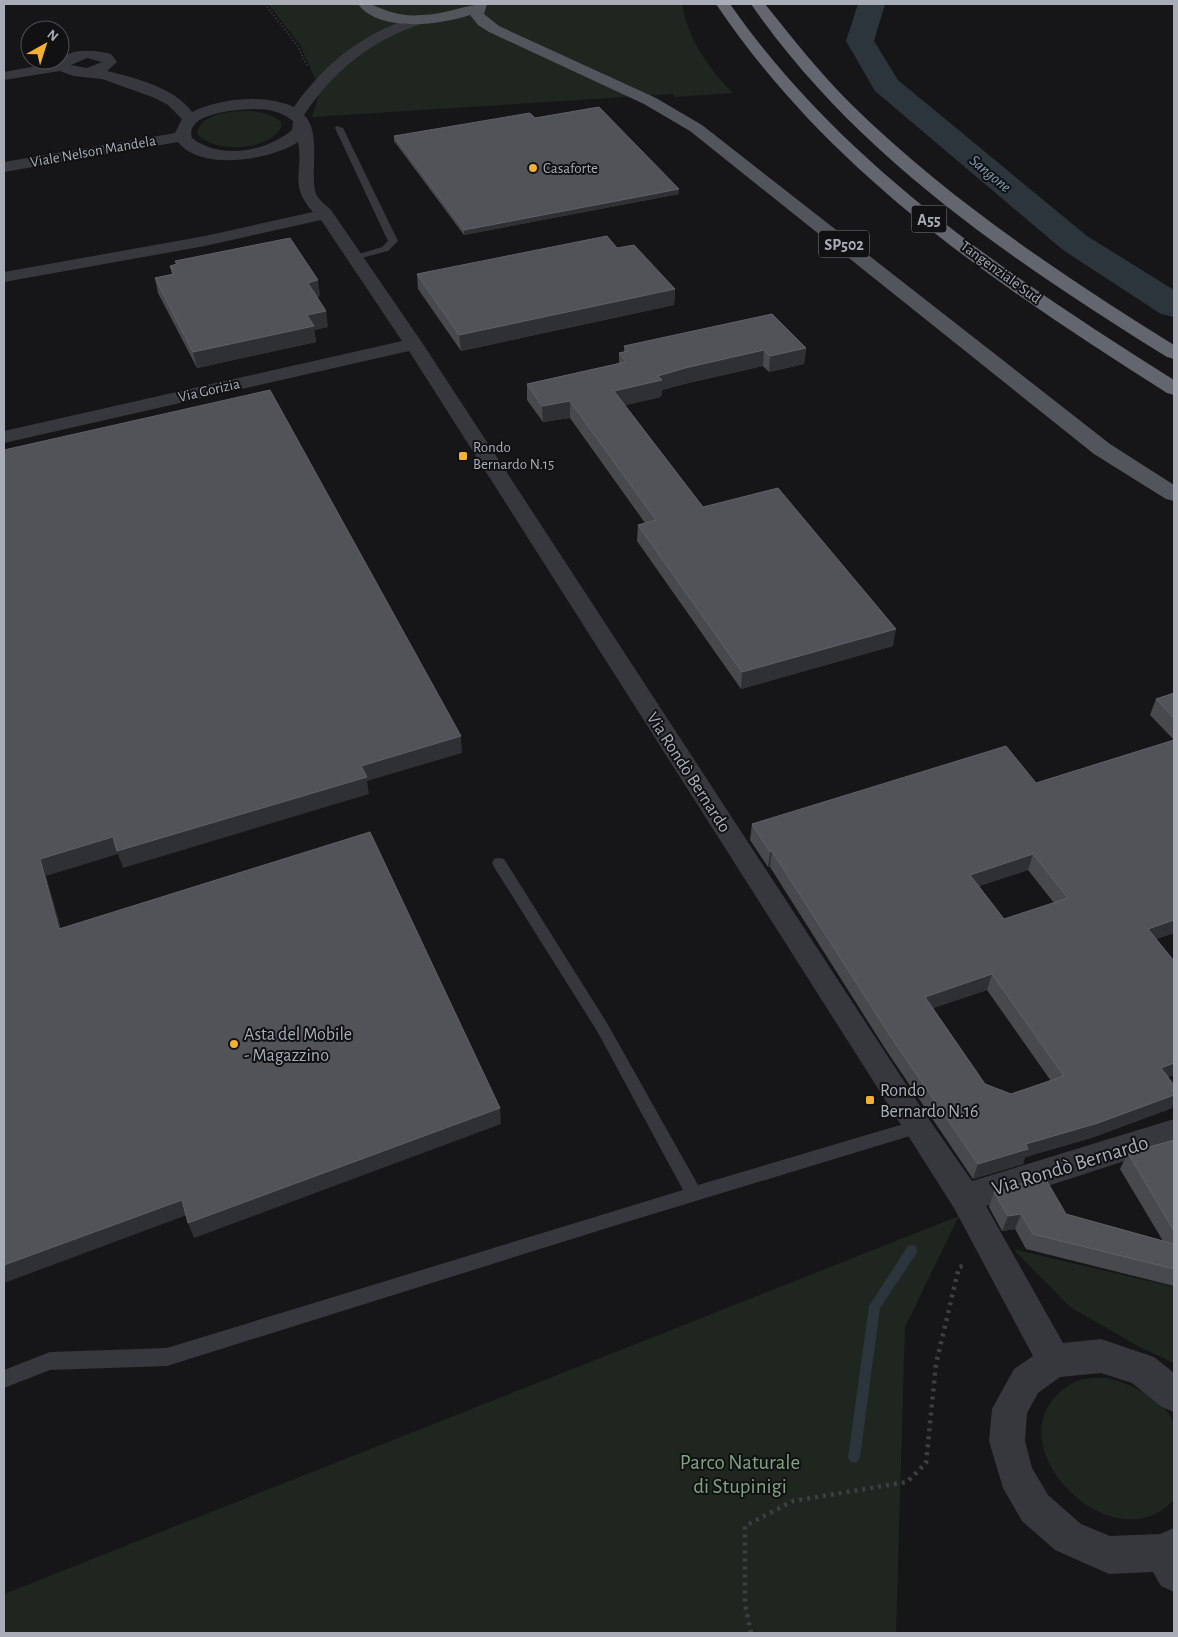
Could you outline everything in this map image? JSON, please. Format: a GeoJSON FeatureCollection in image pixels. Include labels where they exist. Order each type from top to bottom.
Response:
{"type":"FeatureCollection","features":[{"type":"Feature","properties":{"kind":"highway","name":"Tangenziale Sud"},"geometry":{"type":"LineString","coordinates":[[723,4],[784,86],[837,141],[897,193],[960,244],[1041,302],[1174,389]]}},
{"type":"Feature","properties":{"kind":"highway","name":"Tangenziale Sud"},"geometry":{"type":"LineString","coordinates":[[758,4],[790,47],[822,84],[860,122],[910,166],[979,222],[1174,353]]}},
{"type":"Feature","properties":{"kind":"main road","name":"SP502"},"geometry":{"type":"LineString","coordinates":[[365,4],[382,14],[494,28]]}},
{"type":"Feature","properties":{"kind":"main road","name":"SP502"},"geometry":{"type":"LineString","coordinates":[[429,19],[465,12],[479,4]]}},
{"type":"Feature","properties":{"kind":"main road","name":"SP502"},"geometry":{"type":"LineString","coordinates":[[479,4],[478,14],[483,22],[650,101],[696,128],[1102,449],[1174,494]]}},
{"type":"Feature","properties":{"kind":"street"},"geometry":{"type":"LineString","coordinates":[[369,39],[382,14]]}},
{"type":"Feature","properties":{"kind":"street"},"geometry":{"type":"LineString","coordinates":[[299,121],[283,108],[252,104],[216,108],[190,120],[184,128],[183,136],[188,143],[199,149],[224,154],[252,153],[286,144],[294,138],[312,90],[369,39],[397,25],[429,19]]}},
{"type":"Feature","properties":{"kind":"street"},"geometry":{"type":"LineString","coordinates":[[70,59],[94,54],[109,59],[108,65],[104,68],[90,72]]}},
{"type":"Feature","properties":{"kind":"street"},"geometry":{"type":"LineString","coordinates":[[4,76],[39,70]]}},
{"type":"Feature","properties":{"kind":"street"},"geometry":{"type":"LineString","coordinates":[[70,70],[75,72],[90,72],[117,77],[177,104],[187,113],[190,120]]}},
{"type":"Feature","properties":{"kind":"street","name":"Via Rondò Bernardo"},"geometry":{"type":"LineString","coordinates":[[299,121],[308,154],[306,180],[309,197],[325,214],[414,344],[965,1198],[1054,1361]]}},
{"type":"Feature","properties":{"kind":"street","name":"Viale Nelson Mandela"},"geometry":{"type":"LineString","coordinates":[[4,167],[183,136]]}},
{"type":"Feature","properties":{"kind":"street"},"geometry":{"type":"LineString","coordinates":[[4,277],[205,241],[325,214]]}},
{"type":"Feature","properties":{"kind":"street","name":"Via Gorizia"},"geometry":{"type":"LineString","coordinates":[[4,437],[414,344]]}},
{"type":"Feature","properties":{"kind":"street","name":"Via Rondò Bernardo"},"geometry":{"type":"LineString","coordinates":[[965,1198],[1174,1132]]}},
{"type":"Feature","properties":{"kind":"street"},"geometry":{"type":"LineString","coordinates":[[1170,1558],[1109,1555],[1068,1537],[1035,1508],[1016,1475],[1007,1441],[1010,1409],[1026,1381],[1054,1361],[1101,1356],[1142,1369],[1174,1395]]}},
{"type":"Feature","properties":{"kind":"lane"},"geometry":{"type":"LineString","coordinates":[[339,128],[393,241],[385,249],[354,257]]}},
{"type":"Feature","properties":{"kind":"lane"},"geometry":{"type":"LineString","coordinates":[[500,863],[602,1026],[694,1194]]}},
{"type":"Feature","properties":{"kind":"lane"},"geometry":{"type":"LineString","coordinates":[[4,1379],[50,1361],[167,1357],[694,1194],[918,1127]]}},
{"type":"Feature","properties":{"kind":"path"},"geometry":{"type":"LineString","coordinates":[[265,4],[297,45],[308,68],[312,90]]}},
{"type":"Feature","properties":{"kind":"path"},"geometry":{"type":"LineString","coordinates":[[751,1633],[745,1604],[744,1526],[793,1501],[907,1482],[926,1462],[936,1364],[959,1267],[996,1256]]}},
{"type":"Feature","properties":{"kind":"green space"},"geometry":{"type":"Polygon","coordinates":[[[268,4],[682,4],[689,29],[700,52],[733,93],[675,97],[673,94],[312,117],[320,90],[300,45],[268,4]]]}},
{"type":"Feature","properties":{"kind":"green space"},"geometry":{"type":"Polygon","coordinates":[[[242,111],[268,114],[281,122],[281,128],[274,136],[265,141],[242,147],[218,145],[199,136],[197,131],[200,125],[210,117],[223,113],[242,111]]]}},
{"type":"Feature","properties":{"kind":"green space","name":"Parco Naturale di Stupinigi"},"geometry":{"type":"Polygon","coordinates":[[[959,1216],[905,1327],[896,1633],[4,1633],[4,1594],[959,1216]]]}},
{"type":"Feature","properties":{"kind":"green space"},"geometry":{"type":"Polygon","coordinates":[[[1013,1249],[1174,1287],[1174,1363],[1138,1346],[1070,1307],[1013,1249]]]}},
{"type":"Feature","properties":{"kind":"green space"},"geometry":{"type":"Polygon","coordinates":[[[1090,1378],[1108,1378],[1136,1388],[1154,1399],[1169,1413],[1173,1422],[1176,1448],[1174,1500],[1159,1512],[1135,1519],[1110,1516],[1087,1505],[1066,1487],[1050,1465],[1042,1441],[1043,1418],[1059,1393],[1077,1381],[1090,1378]]]}},
{"type":"Feature","properties":{"kind":"building","name":"Casaforte"},"geometry":{"type":"Polygon","coordinates":[[[599,107],[679,189],[464,230],[394,136],[530,113],[535,118],[599,107]]]}},
{"type":"Feature","properties":{"kind":"building"},"geometry":{"type":"Polygon","coordinates":[[[607,236],[617,248],[634,245],[675,289],[459,335],[417,274],[607,236]]]}},
{"type":"Feature","properties":{"kind":"building"},"geometry":{"type":"Polygon","coordinates":[[[290,238],[318,280],[308,283],[326,311],[307,315],[314,326],[193,352],[155,278],[174,274],[170,266],[177,264],[175,261],[290,238]]]}},
{"type":"Feature","properties":{"kind":"building"},"geometry":{"type":"Polygon","coordinates":[[[772,314],[806,348],[770,356],[764,350],[685,368],[658,376],[662,380],[614,391],[703,507],[778,488],[896,629],[742,672],[638,525],[656,520],[570,401],[542,406],[527,384],[626,362],[619,353],[628,351],[624,346],[772,314]]]}},
{"type":"Feature","properties":{"kind":"building"},"geometry":{"type":"Polygon","coordinates":[[[270,390],[461,736],[361,766],[367,777],[117,851],[113,837],[40,859],[59,929],[370,832],[500,1108],[188,1223],[182,1200],[4,1265],[4,450],[270,390]]]}},
{"type":"Feature","properties":{"kind":"building"},"geometry":{"type":"Polygon","coordinates":[[[1174,693],[1174,718],[1156,699],[1174,693]]]}},
{"type":"Feature","properties":{"kind":"building"},"geometry":{"type":"Polygon","coordinates":[[[1174,740],[1174,920],[1148,929],[1174,961],[1174,1063],[1161,1068],[1174,1085],[1174,1095],[1098,1123],[1026,1144],[1028,1149],[978,1164],[889,1034],[772,851],[770,852],[752,824],[1006,746],[1036,783],[1174,740]],[[1033,854],[970,875],[1004,919],[1068,898],[1033,854]],[[992,974],[925,997],[985,1084],[1011,1094],[1064,1076],[992,974]]]}},
{"type":"Feature","properties":{"kind":"building"},"geometry":{"type":"Polygon","coordinates":[[[1174,1140],[1174,1231],[1128,1153],[1174,1140]]]}},
{"type":"Feature","properties":{"kind":"building"},"geometry":{"type":"Polygon","coordinates":[[[1039,1178],[1045,1178],[1066,1214],[1174,1244],[1174,1269],[1033,1234],[1021,1214],[1008,1216],[994,1192],[1039,1178]]]}},
{"type":"Feature","properties":{"kind":"waterway","name":"Sangone"},"geometry":{"type":"LineString","coordinates":[[871,4],[860,41],[886,85],[1075,243],[1174,306]]}},
{"type":"Feature","properties":{"kind":"waterway"},"geometry":{"type":"LineString","coordinates":[[854,1457],[875,1306],[912,1250]]}},
{"type":"Feature","properties":{"kind":"place","name":"Casaforte"},"geometry":{"type":"Point","coordinates":[533,168]}},
{"type":"Feature","properties":{"kind":"place","name":"Rondo Bernardo N.15"},"geometry":{"type":"Point","coordinates":[463,456]}},
{"type":"Feature","properties":{"kind":"place","name":"Asta del Mobile - Magazzino"},"geometry":{"type":"Point","coordinates":[234,1044]}},
{"type":"Feature","properties":{"kind":"place","name":"Rondo Bernardo N.16"},"geometry":{"type":"Point","coordinates":[870,1100]}}]}
